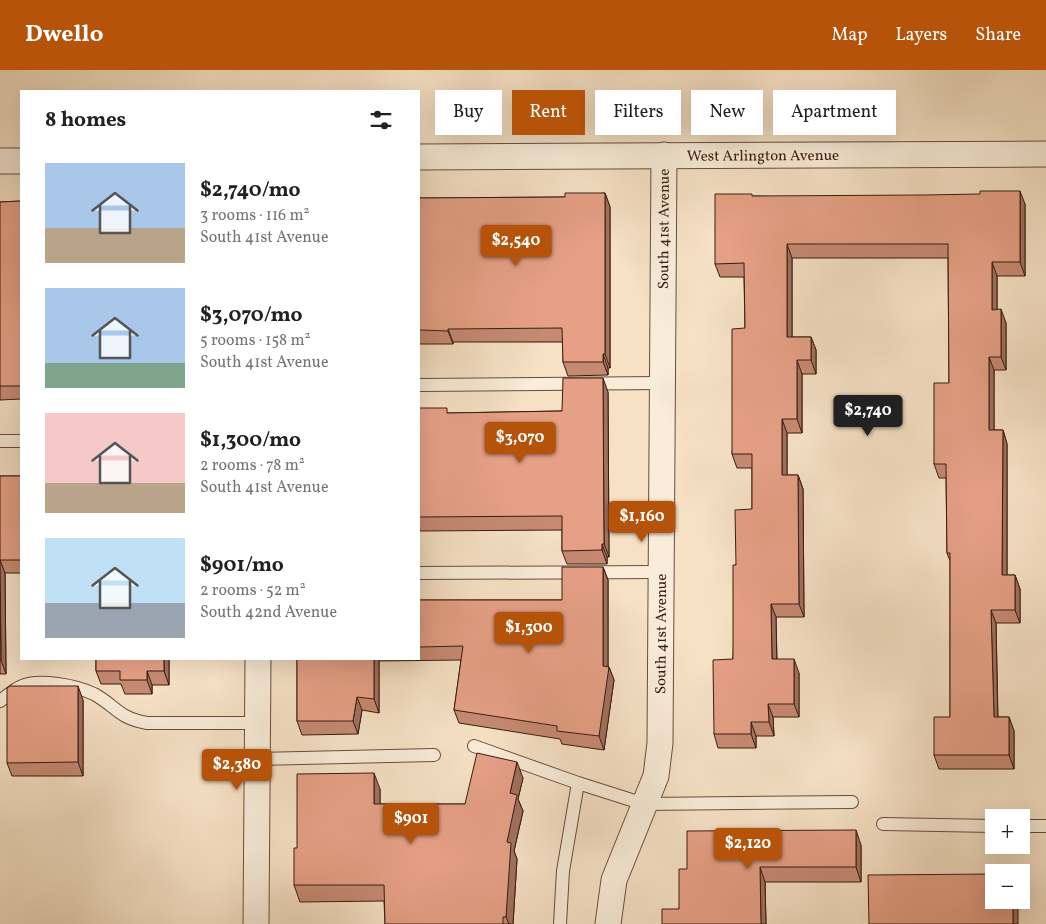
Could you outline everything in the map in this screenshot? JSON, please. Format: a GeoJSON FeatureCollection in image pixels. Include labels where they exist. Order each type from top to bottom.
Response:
{"type":"FeatureCollection","features":[{"type":"Feature","properties":{"kind":"street","name":"West Arlington Avenue"},"geometry":{"type":"LineString","coordinates":[[420,157],[1046,154]]}},
{"type":"Feature","properties":{"kind":"street","name":"South 41st Avenue"},"geometry":{"type":"LineString","coordinates":[[608,924],[614,880],[656,776],[660,743],[664,155]]}},
{"type":"Feature","properties":{"kind":"street"},"geometry":{"type":"LineString","coordinates":[[0,161],[20,161]]}},
{"type":"Feature","properties":{"kind":"street"},"geometry":{"type":"LineString","coordinates":[[256,924],[258,660]]}},
{"type":"Feature","properties":{"kind":"lane"},"geometry":{"type":"LineString","coordinates":[[420,385],[662,383]]}},
{"type":"Feature","properties":{"kind":"lane"},"geometry":{"type":"LineString","coordinates":[[0,442],[20,442]]}},
{"type":"Feature","properties":{"kind":"lane"},"geometry":{"type":"LineString","coordinates":[[420,573],[661,572]]}},
{"type":"Feature","properties":{"kind":"lane"},"geometry":{"type":"LineString","coordinates":[[0,701],[22,686],[39,682],[63,685],[93,694],[122,716],[135,721],[147,723],[258,723]]}},
{"type":"Feature","properties":{"kind":"lane"},"geometry":{"type":"LineString","coordinates":[[474,746],[644,804],[852,802]]}},
{"type":"Feature","properties":{"kind":"lane"},"geometry":{"type":"LineString","coordinates":[[257,759],[434,755]]}},
{"type":"Feature","properties":{"kind":"lane"},"geometry":{"type":"LineString","coordinates":[[560,924],[563,871],[578,783]]}},
{"type":"Feature","properties":{"kind":"lane"},"geometry":{"type":"LineString","coordinates":[[883,824],[985,826]]}},
{"type":"Feature","properties":{"kind":"lane"},"geometry":{"type":"LineString","coordinates":[[1030,826],[1046,826]]}},
{"type":"Feature","properties":{"kind":"building"},"geometry":{"type":"Polygon","coordinates":[[[980,191],[1020,191],[1020,262],[992,262],[992,310],[1001,309],[1001,357],[989,357],[989,430],[1003,430],[1002,575],[1015,575],[1015,610],[991,610],[994,717],[1009,717],[1009,755],[934,755],[934,717],[950,717],[950,553],[947,553],[946,464],[934,464],[934,383],[949,383],[948,244],[787,244],[787,337],[811,337],[811,360],[797,360],[797,419],[782,419],[782,475],[798,475],[799,604],[771,604],[772,659],[794,659],[794,704],[768,704],[769,722],[751,722],[751,734],[714,734],[713,660],[733,659],[733,565],[736,565],[735,510],[752,509],[752,454],[732,454],[732,329],[745,328],[744,263],[715,264],[715,194],[752,194],[752,196],[924,195],[980,194],[980,191]]]}},
{"type":"Feature","properties":{"kind":"building"},"geometry":{"type":"Polygon","coordinates":[[[565,193],[605,193],[605,354],[603,354],[603,362],[563,362],[562,328],[420,330],[420,198],[565,197],[565,193]]]}},
{"type":"Feature","properties":{"kind":"building"},"geometry":{"type":"Polygon","coordinates":[[[20,201],[20,386],[0,386],[0,202],[20,201]]]}},
{"type":"Feature","properties":{"kind":"building"},"geometry":{"type":"Polygon","coordinates":[[[563,378],[603,378],[604,544],[602,544],[602,550],[562,551],[562,516],[420,517],[420,408],[447,408],[447,413],[562,411],[563,378]]]}},
{"type":"Feature","properties":{"kind":"building"},"geometry":{"type":"Polygon","coordinates":[[[0,476],[20,476],[20,560],[0,560],[0,476]]]}},
{"type":"Feature","properties":{"kind":"building"},"geometry":{"type":"Polygon","coordinates":[[[562,567],[603,567],[603,666],[609,667],[599,736],[557,731],[557,726],[454,710],[463,646],[420,647],[420,600],[562,600],[562,567]]]}},
{"type":"Feature","properties":{"kind":"building"},"geometry":{"type":"Polygon","coordinates":[[[0,592],[1,660],[0,660],[0,592]]]}},
{"type":"Feature","properties":{"kind":"building"},"geometry":{"type":"Polygon","coordinates":[[[96,660],[164,660],[164,671],[147,671],[147,680],[120,680],[120,671],[96,671],[96,660]]]}},
{"type":"Feature","properties":{"kind":"building"},"geometry":{"type":"Polygon","coordinates":[[[297,660],[374,660],[374,699],[357,697],[353,721],[297,721],[297,660]]]}},
{"type":"Feature","properties":{"kind":"building"},"geometry":{"type":"Polygon","coordinates":[[[10,686],[78,686],[78,762],[7,763],[7,688],[10,686]]]}},
{"type":"Feature","properties":{"kind":"building"},"geometry":{"type":"Polygon","coordinates":[[[477,753],[517,762],[510,793],[517,795],[507,842],[511,843],[506,917],[503,917],[503,924],[385,924],[384,885],[294,885],[294,848],[297,848],[297,774],[374,773],[374,804],[465,804],[477,753]]]}},
{"type":"Feature","properties":{"kind":"building"},"geometry":{"type":"Polygon","coordinates":[[[856,830],[856,867],[760,867],[761,924],[662,924],[662,909],[679,909],[679,869],[687,869],[687,831],[856,830]]]}},
{"type":"Feature","properties":{"kind":"building"},"geometry":{"type":"Polygon","coordinates":[[[985,874],[985,909],[1013,909],[1013,924],[869,924],[868,875],[985,874]]]}}]}
